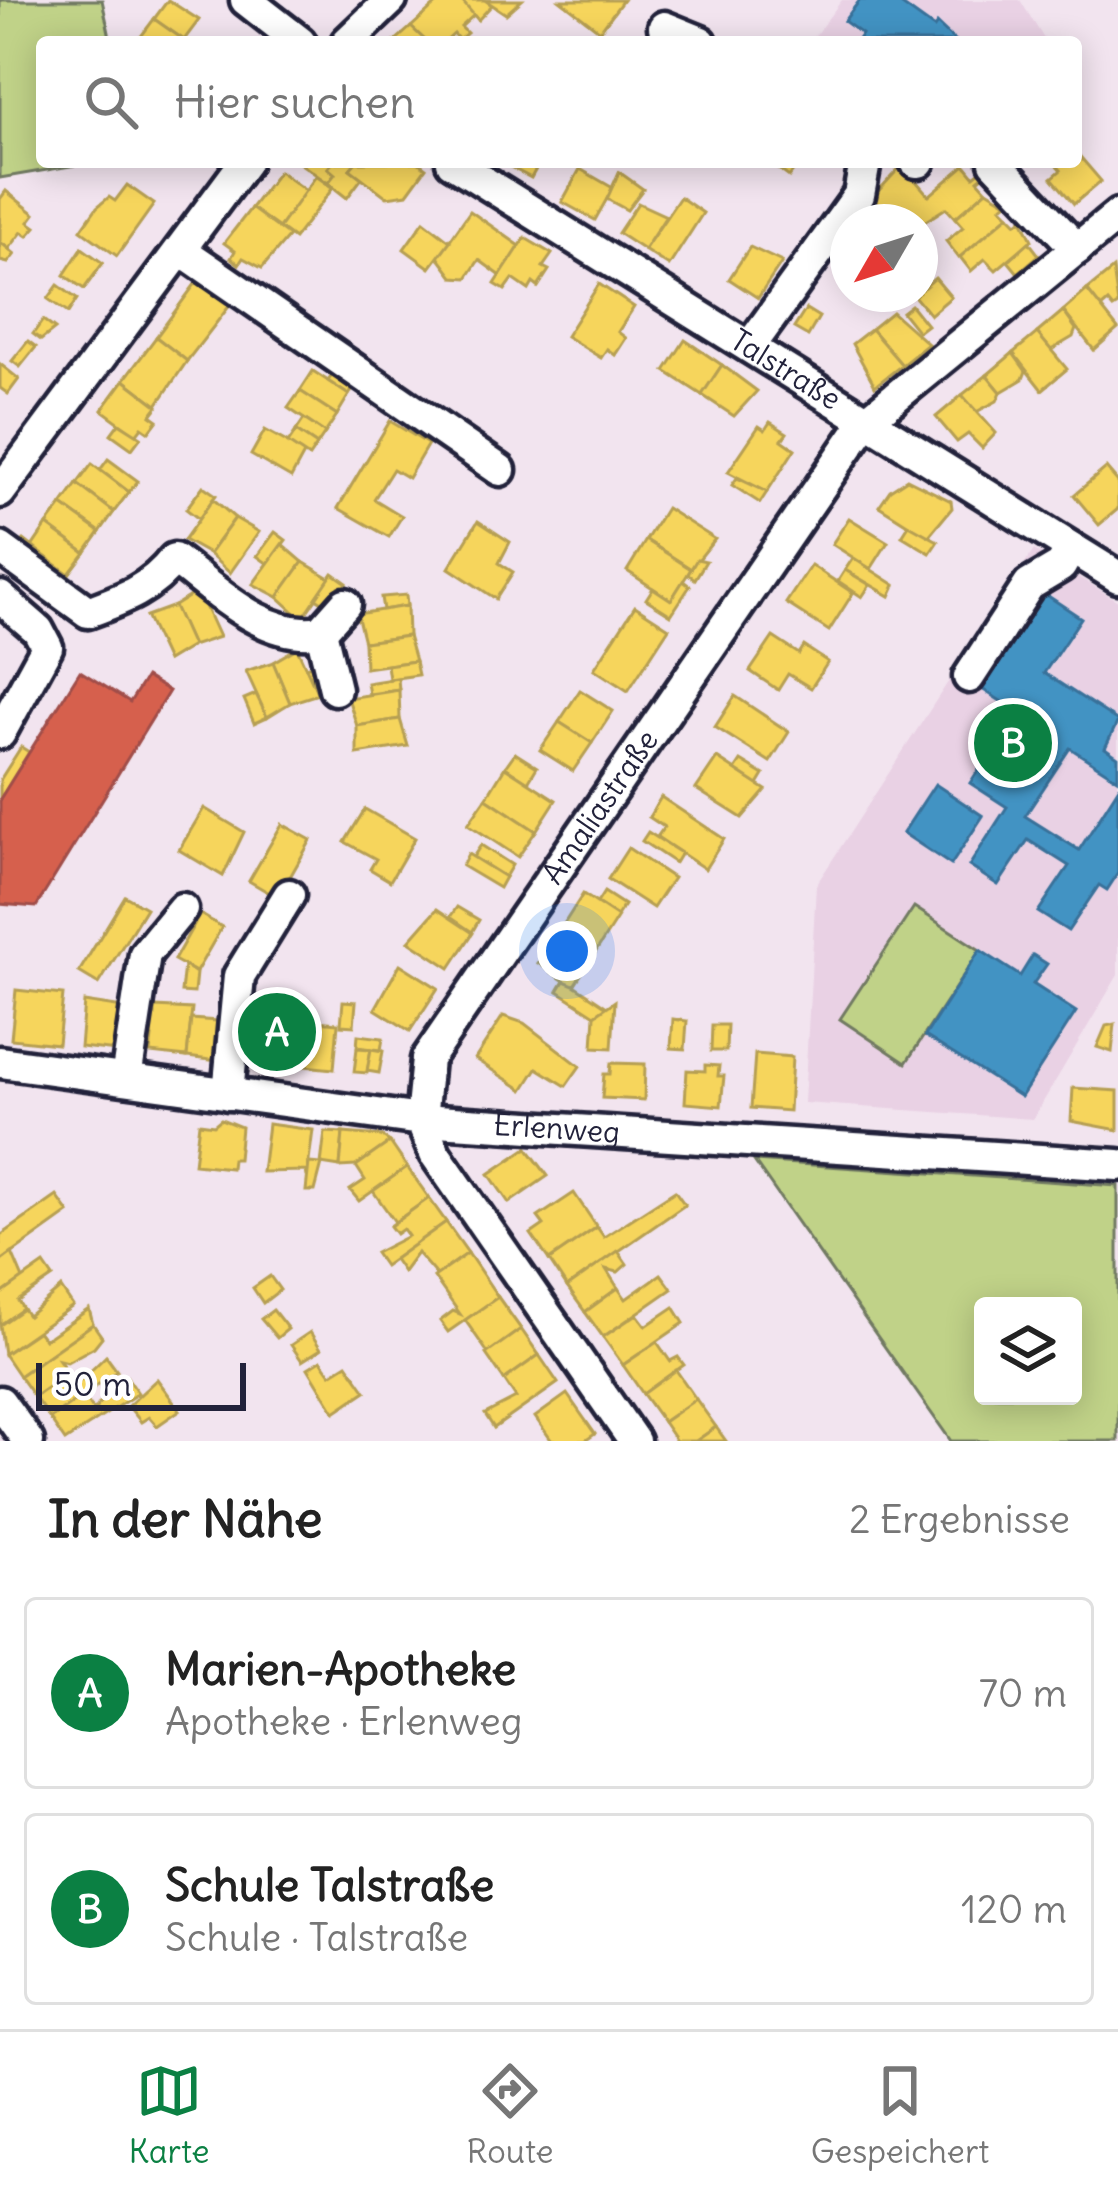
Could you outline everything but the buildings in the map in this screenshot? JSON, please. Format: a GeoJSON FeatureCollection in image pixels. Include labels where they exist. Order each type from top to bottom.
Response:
{"type":"FeatureCollection","features":[{"type":"Feature","properties":{"kind":"street"},"geometry":{"type":"LineString","coordinates":[[246,0],[292,36]]}},
{"type":"Feature","properties":{"kind":"street"},"geometry":{"type":"LineString","coordinates":[[353,36],[391,0]]}},
{"type":"Feature","properties":{"kind":"street"},"geometry":{"type":"LineString","coordinates":[[664,27],[686,36]]}},
{"type":"Feature","properties":{"kind":"street"},"geometry":{"type":"LineString","coordinates":[[0,492],[241,168]]}},
{"type":"Feature","properties":{"kind":"street","name":"Talstraße"},"geometry":{"type":"LineString","coordinates":[[462,168],[1118,577]]}},
{"type":"Feature","properties":{"kind":"street"},"geometry":{"type":"LineString","coordinates":[[751,345],[859,195],[864,168]]}},
{"type":"Feature","properties":{"kind":"street"},"geometry":{"type":"LineString","coordinates":[[1001,168],[1076,249]]}},
{"type":"Feature","properties":{"kind":"street","name":"Amaliastraße"},"geometry":{"type":"LineString","coordinates":[[421,1120],[427,1059],[866,422],[1118,215]]}},
{"type":"Feature","properties":{"kind":"street"},"geometry":{"type":"LineString","coordinates":[[181,250],[500,470]]}},
{"type":"Feature","properties":{"kind":"street"},"geometry":{"type":"LineString","coordinates":[[0,548],[88,612],[133,596],[158,579],[174,559],[260,621],[289,633],[322,631],[345,604]]}},
{"type":"Feature","properties":{"kind":"street"},"geometry":{"type":"LineString","coordinates":[[969,677],[1029,585],[1061,566],[1071,548]]}},
{"type":"Feature","properties":{"kind":"street"},"geometry":{"type":"LineString","coordinates":[[0,733],[47,647],[38,630],[3,605]]}},
{"type":"Feature","properties":{"kind":"street"},"geometry":{"type":"LineString","coordinates":[[322,631],[334,689]]}},
{"type":"Feature","properties":{"kind":"street"},"geometry":{"type":"LineString","coordinates":[[228,1094],[239,976],[289,895]]}},
{"type":"Feature","properties":{"kind":"street"},"geometry":{"type":"LineString","coordinates":[[126,1079],[145,954],[182,909]]}},
{"type":"Feature","properties":{"kind":"street","name":"Erlenweg"},"geometry":{"type":"LineString","coordinates":[[0,1062],[421,1120],[1118,1165]]}},
{"type":"Feature","properties":{"kind":"street"},"geometry":{"type":"LineString","coordinates":[[421,1120],[435,1154],[634,1441]]}},
{"type":"Feature","properties":{"kind":"street"},"geometry":{"type":"LineString","coordinates":[[0,1402],[28,1441]]}},
{"type":"Feature","properties":{"kind":"shaded area"},"geometry":{"type":"Polygon","coordinates":[[[842,0],[1020,0],[1042,36],[815,36],[842,0]]]}},
{"type":"Feature","properties":{"kind":"shaded area"},"geometry":{"type":"Polygon","coordinates":[[[1034,550],[1118,601],[1118,975],[1033,1119],[804,1103],[816,885],[1034,550]]]}},
{"type":"Feature","properties":{"kind":"green space"},"geometry":{"type":"Polygon","coordinates":[[[0,0],[102,0],[110,36],[36,36],[36,168],[59,168],[0,178],[0,0]]]}},
{"type":"Feature","properties":{"kind":"green space"},"geometry":{"type":"Polygon","coordinates":[[[914,907],[980,950],[906,1063],[840,1019],[914,907]]]}},
{"type":"Feature","properties":{"kind":"green space"},"geometry":{"type":"Polygon","coordinates":[[[754,1161],[1118,1186],[1118,1441],[951,1441],[754,1161]]]}},
{"type":"Feature","properties":{"kind":"place","name":"Schule Talstraße"},"geometry":{"type":"Point","coordinates":[1013,743]}},
{"type":"Feature","properties":{"kind":"place","name":"Marien-Apotheke"},"geometry":{"type":"Point","coordinates":[277,1032]}}]}
